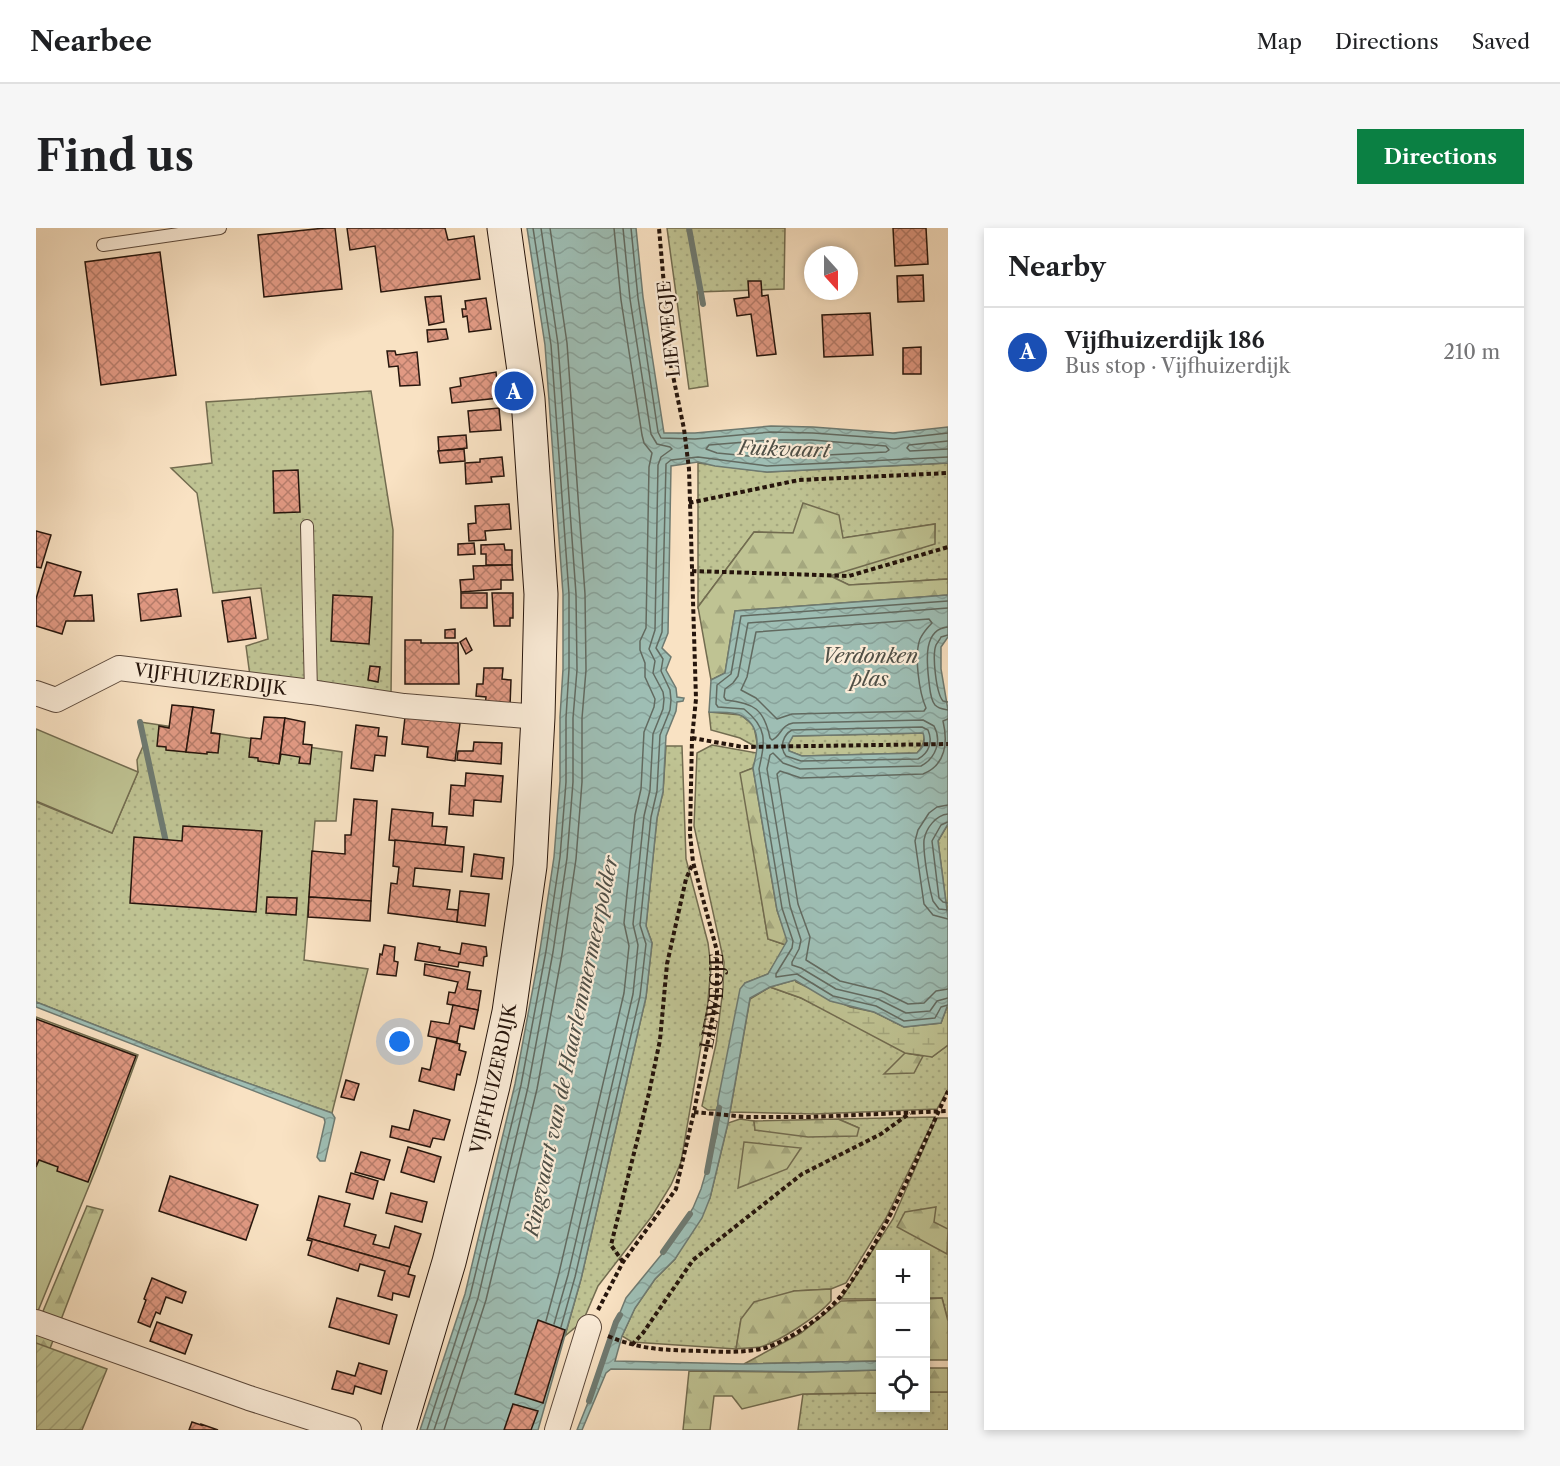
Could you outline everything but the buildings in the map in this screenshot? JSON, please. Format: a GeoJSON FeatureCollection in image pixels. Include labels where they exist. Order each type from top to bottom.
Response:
{"type":"FeatureCollection","features":[{"type":"Feature","properties":{"kind":"street","name":"VIJFHUIZERDIJK"},"geometry":{"type":"LineString","coordinates":[[399,1430],[449,1262],[494,1086],[509,1012],[530,866],[538,717],[541,594],[528,399],[504,228]]}},
{"type":"Feature","properties":{"kind":"street","name":"VIJFHUIZERDIJK"},"geometry":{"type":"LineString","coordinates":[[36,693],[56,700],[119,668],[404,706],[538,717]]}},
{"type":"Feature","properties":{"kind":"street"},"geometry":{"type":"LineString","coordinates":[[36,1322],[249,1398],[349,1430]]}},
{"type":"Feature","properties":{"kind":"street"},"geometry":{"type":"LineString","coordinates":[[556,1430],[594,1330]]}},
{"type":"Feature","properties":{"kind":"lane"},"geometry":{"type":"LineString","coordinates":[[103,245],[220,228]]}},
{"type":"Feature","properties":{"kind":"lane"},"geometry":{"type":"LineString","coordinates":[[307,526],[311,692]]}},
{"type":"Feature","properties":{"kind":"path","name":"LIEWEGJE"},"geometry":{"type":"LineString","coordinates":[[594,1330],[623,1262],[676,1189],[717,995],[717,951],[693,862],[690,834],[692,738],[696,699],[689,469],[684,429],[671,366],[658,228]]}},
{"type":"Feature","properties":{"kind":"path"},"geometry":{"type":"LineString","coordinates":[[689,503],[799,480],[948,473]]}},
{"type":"Feature","properties":{"kind":"path"},"geometry":{"type":"LineString","coordinates":[[692,571],[849,576],[948,547]]}},
{"type":"Feature","properties":{"kind":"path"},"geometry":{"type":"LineString","coordinates":[[692,738],[743,747],[948,744]]}},
{"type":"Feature","properties":{"kind":"path"},"geometry":{"type":"LineString","coordinates":[[623,1262],[611,1245],[649,1093],[660,1040],[667,964],[686,879],[693,862]]}},
{"type":"Feature","properties":{"kind":"path"},"geometry":{"type":"LineString","coordinates":[[594,1330],[630,1345],[648,1349],[719,1352],[766,1347],[823,1314],[842,1295],[894,1210],[948,1091]]}},
{"type":"Feature","properties":{"kind":"path"},"geometry":{"type":"LineString","coordinates":[[694,1112],[747,1117],[809,1117],[948,1111]]}},
{"type":"Feature","properties":{"kind":"path"},"geometry":{"type":"LineString","coordinates":[[630,1345],[643,1333],[693,1260],[802,1174],[881,1134],[910,1113]]}},
{"type":"Feature","properties":{"kind":"green space"},"geometry":{"type":"Polygon","coordinates":[[[667,228],[785,228],[784,289],[697,292],[708,386],[689,389],[667,228]]]}},
{"type":"Feature","properties":{"kind":"green space"},"geometry":{"type":"Polygon","coordinates":[[[371,391],[393,530],[391,695],[250,676],[246,646],[268,639],[261,588],[213,593],[197,493],[171,468],[212,463],[206,402],[371,391]]]}},
{"type":"Feature","properties":{"kind":"green space"},"geometry":{"type":"Polygon","coordinates":[[[698,463],[767,472],[948,463],[948,579],[849,585],[829,575],[934,544],[935,524],[843,538],[754,532],[698,607],[698,463]]]}},
{"type":"Feature","properties":{"kind":"green space"},"geometry":{"type":"Polygon","coordinates":[[[803,503],[839,515],[843,538],[935,524],[935,544],[830,576],[849,585],[948,579],[948,595],[735,611],[725,673],[711,680],[698,607],[754,532],[793,533],[803,503]]]}},
{"type":"Feature","properties":{"kind":"green space"},"geometry":{"type":"Polygon","coordinates":[[[709,712],[741,715],[754,726],[758,748],[740,738],[711,730],[709,712]]]}},
{"type":"Feature","properties":{"kind":"green space"},"geometry":{"type":"Polygon","coordinates":[[[140,722],[342,752],[336,821],[315,821],[304,960],[368,969],[332,1113],[208,1069],[36,1002],[36,802],[112,833],[138,772],[137,760],[144,744],[140,722]]]}},
{"type":"Feature","properties":{"kind":"green space"},"geometry":{"type":"Polygon","coordinates":[[[36,729],[138,772],[112,833],[36,801],[36,729]]]}},
{"type":"Feature","properties":{"kind":"green space"},"geometry":{"type":"Polygon","coordinates":[[[924,733],[923,744],[917,753],[802,756],[789,751],[788,745],[793,736],[924,733]]]}},
{"type":"Feature","properties":{"kind":"green space"},"geometry":{"type":"Polygon","coordinates":[[[712,745],[757,753],[753,768],[741,773],[768,939],[786,945],[768,974],[745,983],[717,1110],[708,1110],[702,1106],[716,1044],[724,962],[694,826],[697,753],[712,745]]]}},
{"type":"Feature","properties":{"kind":"green space"},"geometry":{"type":"Polygon","coordinates":[[[666,746],[682,746],[686,859],[708,943],[711,967],[707,1011],[681,1162],[671,1185],[652,1216],[598,1286],[583,1321],[565,1336],[581,1279],[646,997],[652,943],[646,926],[657,818],[663,792],[666,746]]]}},
{"type":"Feature","properties":{"kind":"green space"},"geometry":{"type":"Polygon","coordinates":[[[753,768],[777,910],[788,941],[786,945],[768,939],[740,773],[753,768]]]}},
{"type":"Feature","properties":{"kind":"green space"},"geometry":{"type":"Polygon","coordinates":[[[948,824],[948,918],[938,841],[948,824]]]}},
{"type":"Feature","properties":{"kind":"green space"},"geometry":{"type":"Polygon","coordinates":[[[795,980],[850,1007],[874,1012],[904,1027],[941,1023],[948,1004],[948,1045],[932,1057],[905,1053],[801,998],[770,987],[795,980]]]}},
{"type":"Feature","properties":{"kind":"green space"},"geometry":{"type":"Polygon","coordinates":[[[770,987],[801,998],[932,1057],[948,1045],[948,1089],[937,1109],[814,1114],[730,1112],[750,999],[770,987]]]}},
{"type":"Feature","properties":{"kind":"green space"},"geometry":{"type":"Polygon","coordinates":[[[36,1017],[138,1055],[98,1164],[38,1311],[36,1311],[36,1017]]]}},
{"type":"Feature","properties":{"kind":"green space"},"geometry":{"type":"Polygon","coordinates":[[[905,1053],[923,1056],[914,1073],[884,1074],[905,1053]]]}},
{"type":"Feature","properties":{"kind":"green space"},"geometry":{"type":"Polygon","coordinates":[[[935,1117],[886,1218],[846,1283],[831,1289],[794,1291],[741,1319],[736,1349],[632,1342],[622,1336],[635,1308],[655,1279],[675,1259],[710,1198],[728,1123],[740,1119],[754,1121],[755,1130],[859,1128],[838,1119],[935,1117]]]}},
{"type":"Feature","properties":{"kind":"green space"},"geometry":{"type":"Polygon","coordinates":[[[937,1118],[948,1118],[948,1321],[942,1298],[930,1298],[930,1250],[876,1250],[876,1299],[841,1299],[893,1219],[937,1118]]]}},
{"type":"Feature","properties":{"kind":"green space"},"geometry":{"type":"Polygon","coordinates":[[[838,1119],[859,1128],[857,1136],[808,1137],[755,1130],[754,1121],[838,1119]]]}},
{"type":"Feature","properties":{"kind":"green space"},"geometry":{"type":"Polygon","coordinates":[[[744,1142],[801,1148],[787,1169],[738,1188],[744,1142]]]}},
{"type":"Feature","properties":{"kind":"green space"},"geometry":{"type":"Polygon","coordinates":[[[87,1206],[103,1210],[49,1351],[36,1347],[36,1328],[87,1206]]]}},
{"type":"Feature","properties":{"kind":"green space"},"geometry":{"type":"Polygon","coordinates":[[[936,1207],[934,1222],[948,1229],[947,1254],[897,1227],[905,1212],[936,1207]]]}},
{"type":"Feature","properties":{"kind":"green space"},"geometry":{"type":"Polygon","coordinates":[[[831,1289],[831,1301],[798,1328],[760,1347],[736,1349],[741,1319],[754,1302],[794,1291],[831,1289]]]}},
{"type":"Feature","properties":{"kind":"green space"},"geometry":{"type":"Polygon","coordinates":[[[942,1298],[948,1321],[948,1360],[930,1360],[930,1299],[942,1298]]]}},
{"type":"Feature","properties":{"kind":"green space"},"geometry":{"type":"Polygon","coordinates":[[[876,1300],[876,1361],[744,1364],[801,1333],[841,1301],[876,1300]]]}},
{"type":"Feature","properties":{"kind":"green space"},"geometry":{"type":"Polygon","coordinates":[[[36,1343],[107,1369],[82,1430],[36,1430],[36,1343]]]}},
{"type":"Feature","properties":{"kind":"green space"},"geometry":{"type":"Polygon","coordinates":[[[930,1368],[948,1368],[948,1392],[930,1392],[930,1368]]]}},
{"type":"Feature","properties":{"kind":"green space"},"geometry":{"type":"Polygon","coordinates":[[[876,1370],[876,1393],[803,1394],[742,1409],[732,1396],[714,1396],[710,1430],[683,1430],[689,1371],[876,1370]]]}},
{"type":"Feature","properties":{"kind":"green space"},"geometry":{"type":"Polygon","coordinates":[[[930,1392],[948,1392],[948,1430],[798,1430],[803,1394],[876,1393],[876,1412],[930,1412],[930,1392]]]}},
{"type":"Feature","properties":{"kind":"water"},"geometry":{"type":"Polygon","coordinates":[[[527,228],[636,228],[643,297],[664,433],[695,433],[771,426],[893,433],[948,427],[948,463],[767,472],[698,462],[671,466],[668,633],[662,648],[671,657],[666,670],[676,688],[677,697],[684,698],[683,701],[677,702],[676,711],[666,736],[663,792],[657,818],[646,926],[652,943],[646,997],[581,1279],[538,1430],[420,1430],[465,1294],[515,1084],[540,950],[554,857],[560,781],[563,594],[545,345],[527,228]]]}},
{"type":"Feature","properties":{"kind":"water","name":"Verdonken plas"},"geometry":{"type":"Polygon","coordinates":[[[948,595],[948,637],[941,647],[941,669],[948,710],[948,824],[938,841],[948,918],[948,1004],[941,1023],[904,1027],[874,1012],[830,1001],[795,980],[770,987],[750,998],[728,1123],[710,1198],[702,1218],[675,1259],[655,1279],[635,1308],[622,1336],[615,1361],[744,1364],[876,1361],[876,1370],[805,1372],[611,1369],[606,1373],[582,1430],[577,1430],[626,1298],[675,1238],[693,1208],[701,1189],[717,1134],[718,1100],[740,989],[745,983],[768,974],[787,941],[777,910],[753,768],[757,747],[756,733],[753,726],[739,714],[709,712],[711,680],[725,673],[735,611],[948,595]],[[923,733],[793,736],[788,745],[789,751],[802,756],[917,753],[924,739],[923,733]]]}},
{"type":"Feature","properties":{"kind":"water"},"geometry":{"type":"Polygon","coordinates":[[[36,1002],[208,1069],[332,1113],[335,1118],[325,1161],[320,1161],[317,1157],[324,1118],[36,1007],[36,1002]]]}},
{"type":"Feature","properties":{"kind":"waterway"},"geometry":{"type":"LineString","coordinates":[[689,228],[703,304]]}},
{"type":"Feature","properties":{"kind":"waterway"},"geometry":{"type":"LineString","coordinates":[[140,722],[167,847]]}},
{"type":"Feature","properties":{"kind":"waterway"},"geometry":{"type":"LineString","coordinates":[[707,1172],[719,1108]]}},
{"type":"Feature","properties":{"kind":"waterway"},"geometry":{"type":"LineString","coordinates":[[663,1252],[690,1214]]}},
{"type":"Feature","properties":{"kind":"waterway"},"geometry":{"type":"LineString","coordinates":[[589,1401],[620,1315]]}},
{"type":"Feature","properties":{"kind":"place","name":"Vijfhuizerdijk 186"},"geometry":{"type":"Point","coordinates":[514,391]}},
{"type":"Feature","properties":{"kind":"water label","name":"Fuikvaart"},"geometry":{"type":"Point","coordinates":[784,449]}},
{"type":"Feature","properties":{"kind":"water label","name":"Ringvaart van de Haarlemmermeerpolder"},"geometry":{"type":"Point","coordinates":[571,1046]}}]}
